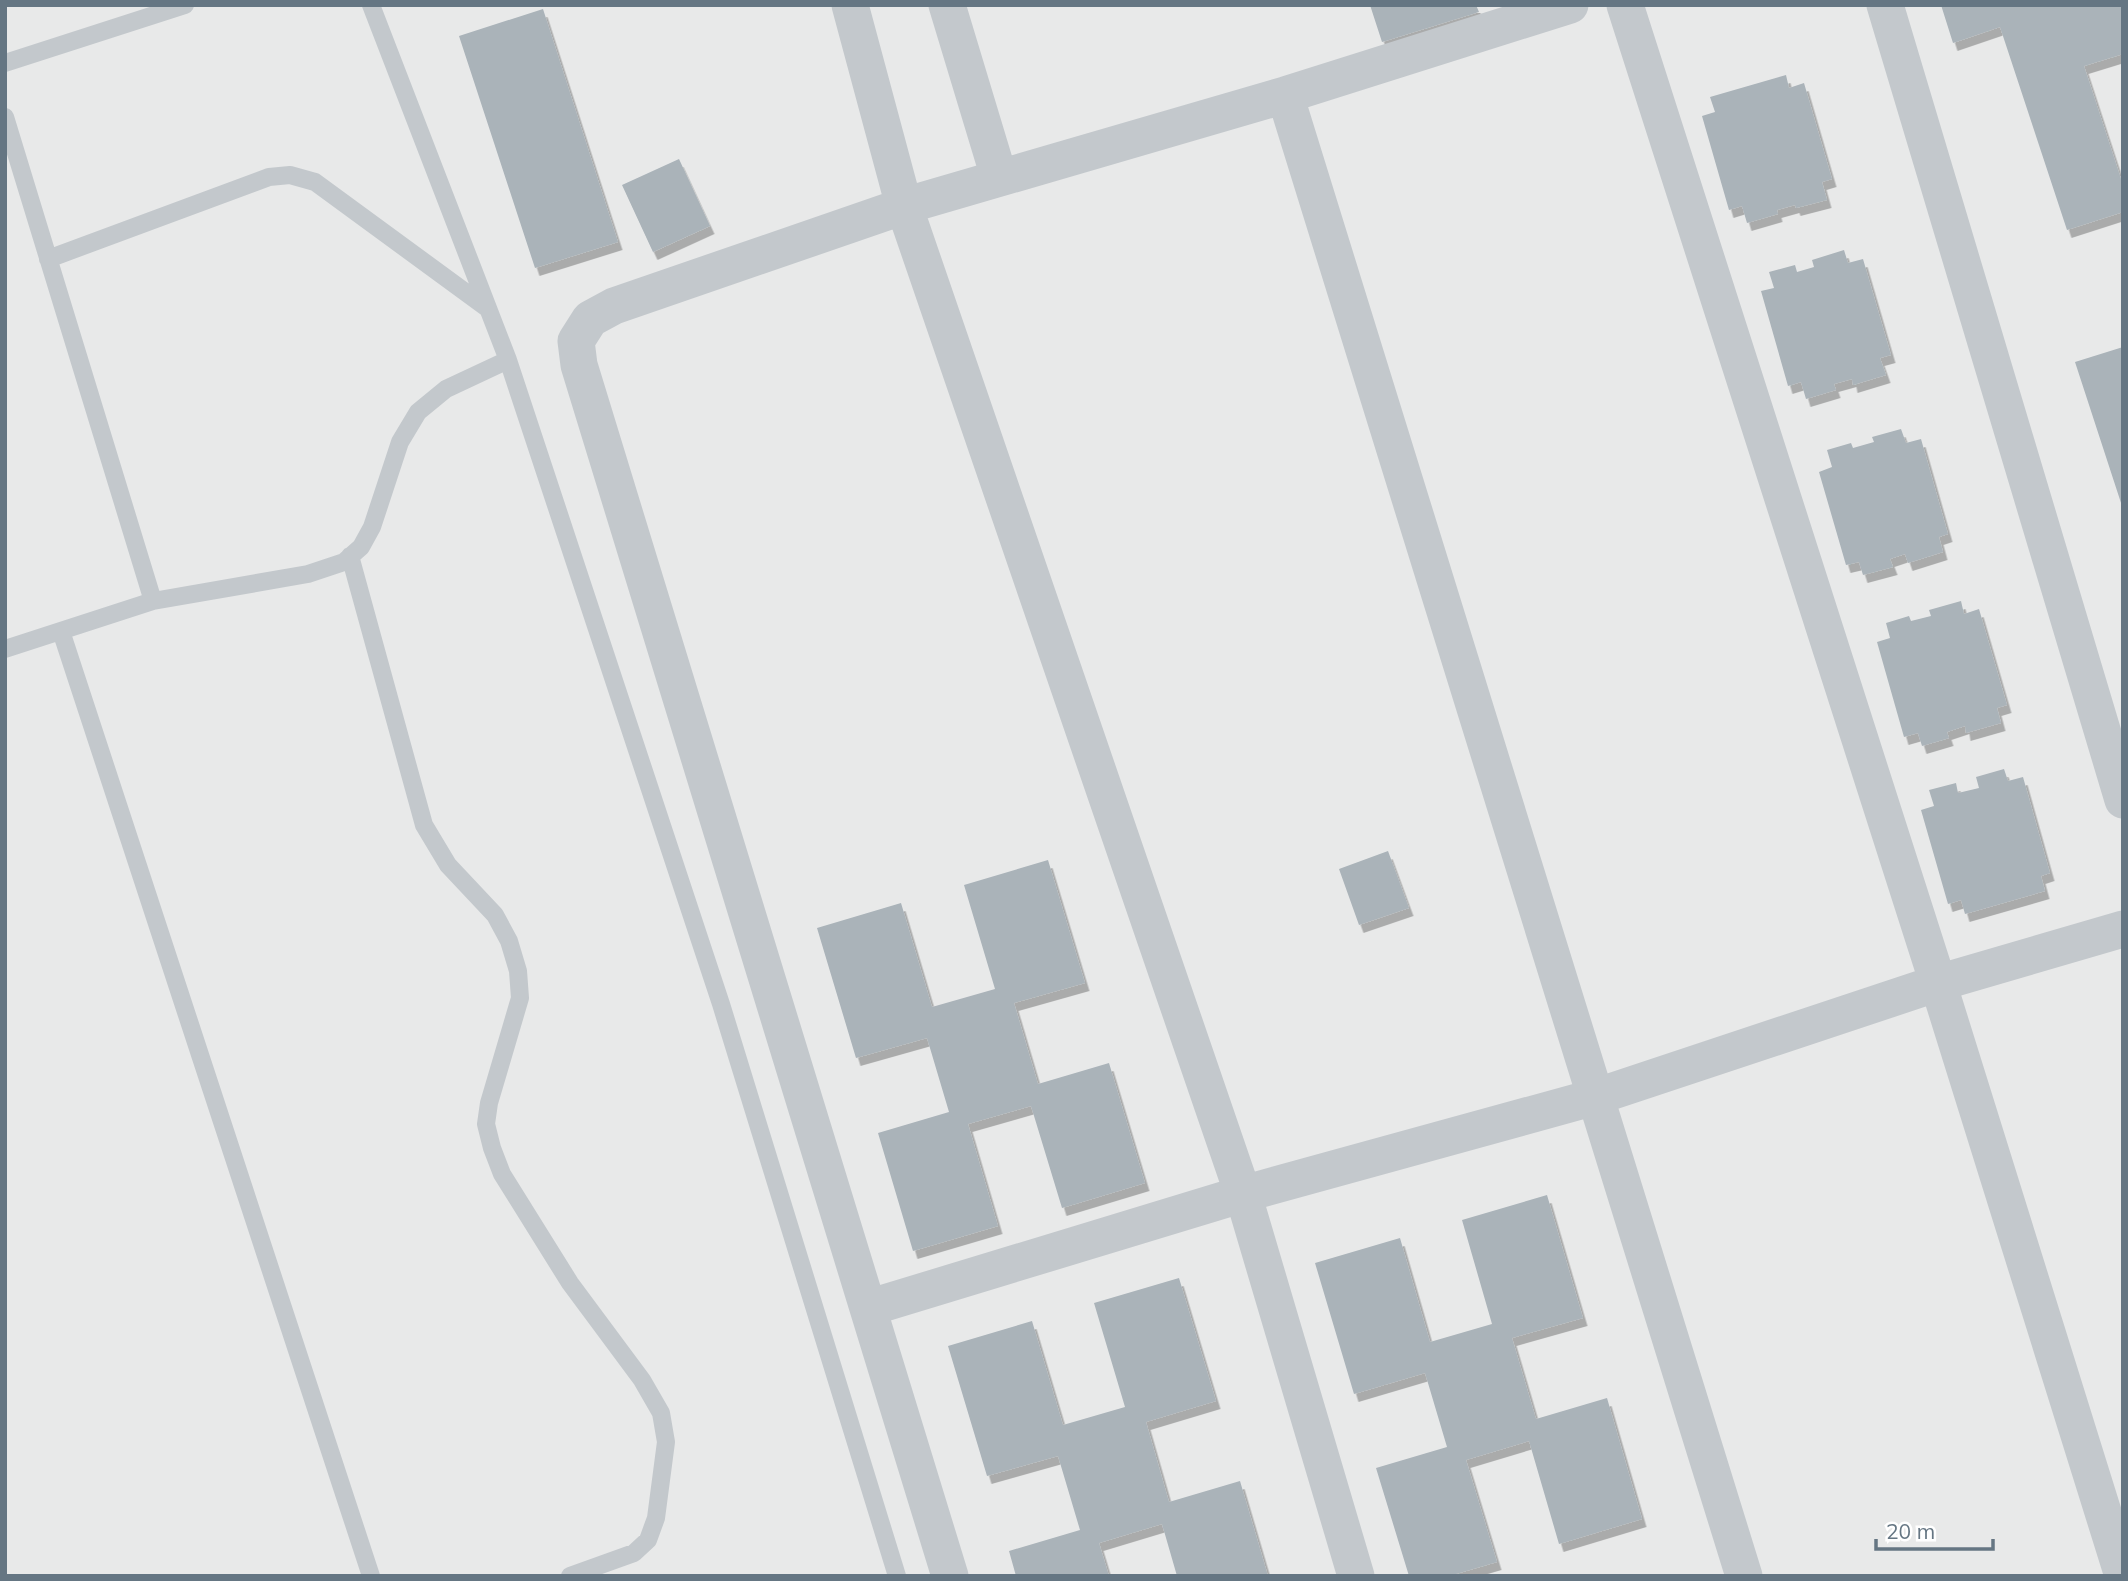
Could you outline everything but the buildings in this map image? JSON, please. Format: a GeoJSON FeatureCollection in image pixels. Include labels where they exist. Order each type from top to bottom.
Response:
{"type":"FeatureCollection","features":[{"type":"Feature","properties":{"kind":"street"},"geometry":{"type":"LineString","coordinates":[[850,5],[904,206],[1243,1194],[1356,1576]]}},
{"type":"Feature","properties":{"kind":"street"},"geometry":{"type":"LineString","coordinates":[[947,5],[999,177]]}},
{"type":"Feature","properties":{"kind":"street"},"geometry":{"type":"LineString","coordinates":[[950,1576],[579,365],[576,341],[590,319],[614,306],[904,206],[1285,95],[1570,5]]}},
{"type":"Feature","properties":{"kind":"street"},"geometry":{"type":"LineString","coordinates":[[1625,5],[1938,983],[2123,1576]]}},
{"type":"Feature","properties":{"kind":"street"},"geometry":{"type":"LineString","coordinates":[[1885,5],[2123,800]]}},
{"type":"Feature","properties":{"kind":"street"},"geometry":{"type":"LineString","coordinates":[[1285,95],[1744,1576]]}},
{"type":"Feature","properties":{"kind":"street"},"geometry":{"type":"LineString","coordinates":[[868,1308],[1243,1194],[1595,1097],[1938,983],[2123,929]]}},
{"type":"Feature","properties":{"kind":"lane"},"geometry":{"type":"LineString","coordinates":[[5,63],[185,5]]}},
{"type":"Feature","properties":{"kind":"lane"},"geometry":{"type":"LineString","coordinates":[[371,5],[508,360],[721,1004],[897,1576]]}},
{"type":"Feature","properties":{"kind":"lane"},"geometry":{"type":"LineString","coordinates":[[5,117],[153,601]]}},
{"type":"Feature","properties":{"kind":"lane"},"geometry":{"type":"LineString","coordinates":[[48,259],[269,177],[290,175],[315,182],[487,308]]}},
{"type":"Feature","properties":{"kind":"lane"},"geometry":{"type":"LineString","coordinates":[[5,649],[153,601],[308,574],[344,562],[361,547],[372,527],[400,442],[418,412],[446,389],[508,360]]}},
{"type":"Feature","properties":{"kind":"lane"},"geometry":{"type":"LineString","coordinates":[[350,556],[424,825],[448,865],[495,915],[509,942],[517,971],[520,998],[489,1103],[486,1124],[492,1148],[502,1174],[570,1283],[642,1380],[661,1413],[666,1442],[656,1518],[648,1540],[634,1553],[570,1576]]}},
{"type":"Feature","properties":{"kind":"lane"},"geometry":{"type":"LineString","coordinates":[[61,631],[371,1576]]}},
{"type":"Feature","properties":{"kind":"shaded area"},"geometry":{"type":"Polygon","coordinates":[[[5,5],[2123,5],[2123,1576],[5,1576],[5,5]]]}}]}
